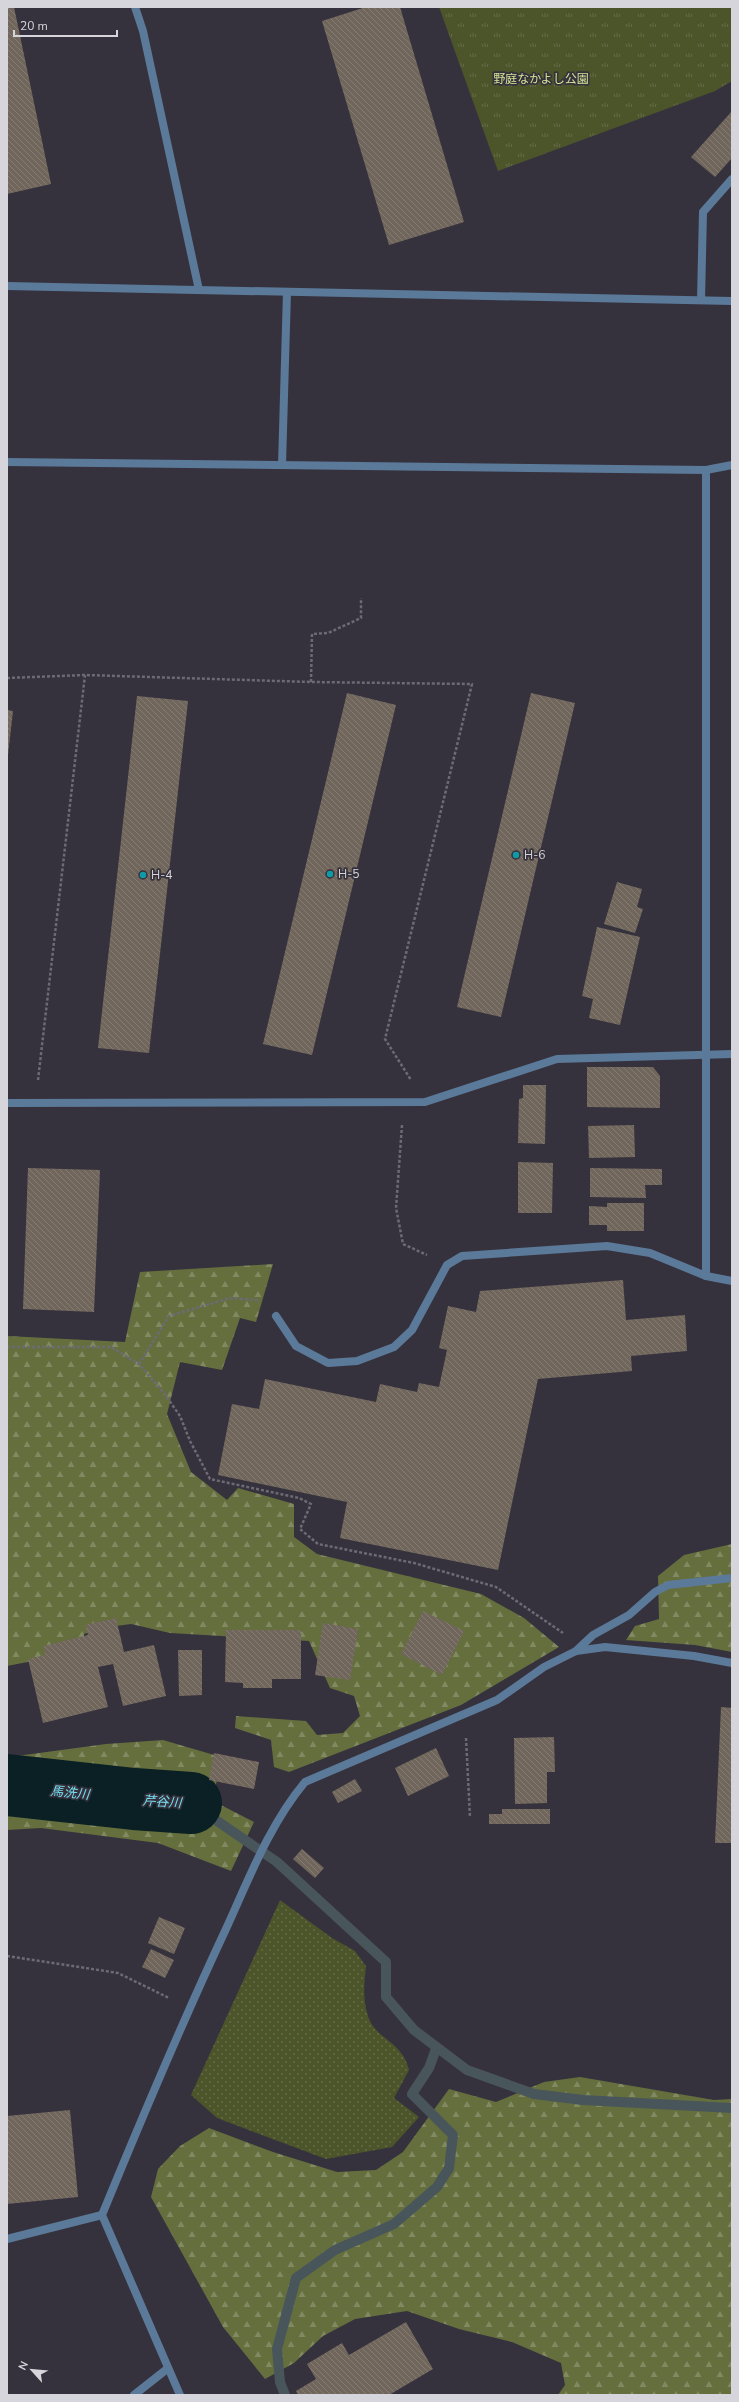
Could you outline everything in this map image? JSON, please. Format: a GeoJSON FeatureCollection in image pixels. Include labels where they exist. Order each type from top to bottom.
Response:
{"type":"FeatureCollection","features":[{"type":"Feature","properties":{"kind":"street"},"geometry":{"type":"LineString","coordinates":[[134,7],[143,31],[199,290]]}},
{"type":"Feature","properties":{"kind":"street"},"geometry":{"type":"LineString","coordinates":[[701,300],[703,212],[732,179]]}},
{"type":"Feature","properties":{"kind":"street"},"geometry":{"type":"LineString","coordinates":[[7,286],[732,301]]}},
{"type":"Feature","properties":{"kind":"street"},"geometry":{"type":"LineString","coordinates":[[282,465],[287,292]]}},
{"type":"Feature","properties":{"kind":"street"},"geometry":{"type":"LineString","coordinates":[[7,462],[706,470],[732,465]]}},
{"type":"Feature","properties":{"kind":"street"},"geometry":{"type":"LineString","coordinates":[[706,470],[706,1276]]}},
{"type":"Feature","properties":{"kind":"street"},"geometry":{"type":"LineString","coordinates":[[7,1103],[425,1102],[557,1059],[732,1054]]}},
{"type":"Feature","properties":{"kind":"street"},"geometry":{"type":"LineString","coordinates":[[276,1316],[296,1346],[328,1363],[357,1361],[394,1347],[412,1330],[448,1265],[462,1256],[607,1246],[650,1253],[706,1276],[732,1281]]}},
{"type":"Feature","properties":{"kind":"street"},"geometry":{"type":"LineString","coordinates":[[180,2395],[167,2369],[102,2215],[189,2008],[257,1862],[289,1801],[305,1782],[497,1700],[544,1667],[576,1651],[593,1635],[629,1615],[655,1592],[668,1585],[732,1578]]}},
{"type":"Feature","properties":{"kind":"street"},"geometry":{"type":"LineString","coordinates":[[576,1651],[605,1647],[694,1656],[732,1664]]}},
{"type":"Feature","properties":{"kind":"street"},"geometry":{"type":"LineString","coordinates":[[7,2239],[102,2215]]}},
{"type":"Feature","properties":{"kind":"street"},"geometry":{"type":"LineString","coordinates":[[134,2395],[167,2369]]}},
{"type":"Feature","properties":{"kind":"path"},"geometry":{"type":"LineString","coordinates":[[311,682],[312,634],[328,633],[361,618],[361,598]]}},
{"type":"Feature","properties":{"kind":"path"},"geometry":{"type":"LineString","coordinates":[[36,1103],[85,675]]}},
{"type":"Feature","properties":{"kind":"path"},"geometry":{"type":"LineString","coordinates":[[7,678],[85,675],[311,682],[472,684],[385,1039],[425,1102]]}},
{"type":"Feature","properties":{"kind":"path"},"geometry":{"type":"LineString","coordinates":[[404,1102],[396,1208],[403,1244],[448,1265]]}},
{"type":"Feature","properties":{"kind":"path"},"geometry":{"type":"LineString","coordinates":[[139,1364],[169,1316],[230,1298],[256,1300],[276,1316]]}},
{"type":"Feature","properties":{"kind":"path"},"geometry":{"type":"LineString","coordinates":[[7,1347],[111,1347],[139,1364],[164,1393],[180,1416],[190,1442],[210,1478],[299,1498],[311,1504],[300,1529],[318,1544],[414,1563],[496,1587],[567,1636],[576,1651]]}},
{"type":"Feature","properties":{"kind":"path"},"geometry":{"type":"LineString","coordinates":[[464,1715],[470,1817]]}},
{"type":"Feature","properties":{"kind":"path"},"geometry":{"type":"LineString","coordinates":[[7,1956],[118,1973],[189,2008]]}},
{"type":"Feature","properties":{"kind":"green space","name":"野庭なかよし公園"},"geometry":{"type":"Polygon","coordinates":[[[439,7],[732,7],[732,81],[715,91],[498,171],[439,7]]]}},
{"type":"Feature","properties":{"kind":"green space"},"geometry":{"type":"Polygon","coordinates":[[[273,1264],[256,1322],[240,1318],[222,1370],[180,1362],[167,1414],[191,1472],[227,1500],[238,1488],[294,1504],[294,1537],[317,1554],[481,1594],[524,1618],[559,1647],[461,1705],[289,1772],[274,1767],[271,1740],[235,1728],[236,1716],[306,1721],[317,1735],[343,1733],[360,1716],[354,1696],[330,1688],[309,1641],[170,1633],[131,1624],[101,1628],[84,1634],[84,1651],[7,1666],[7,1336],[125,1342],[140,1272],[273,1264]]]}},
{"type":"Feature","properties":{"kind":"green space"},"geometry":{"type":"Polygon","coordinates":[[[732,1544],[732,1652],[695,1645],[626,1640],[635,1626],[659,1619],[658,1576],[684,1555],[732,1544]]]}},
{"type":"Feature","properties":{"kind":"green space"},"geometry":{"type":"Polygon","coordinates":[[[163,1740],[221,1757],[213,1801],[254,1822],[231,1871],[158,1843],[41,1828],[7,1830],[7,1756],[17,1756],[106,1744],[163,1740]]]}},
{"type":"Feature","properties":{"kind":"green space"},"geometry":{"type":"Polygon","coordinates":[[[280,1900],[332,1938],[355,1951],[366,1966],[364,1987],[367,2014],[374,2027],[402,2053],[409,2070],[394,2098],[419,2117],[392,2147],[326,2159],[217,2118],[191,2095],[280,1900]]]}},
{"type":"Feature","properties":{"kind":"green space"},"geometry":{"type":"Polygon","coordinates":[[[580,2077],[714,2100],[732,2099],[732,2395],[558,2395],[565,2385],[561,2363],[512,2342],[459,2329],[407,2311],[355,2319],[323,2336],[294,2363],[265,2379],[223,2327],[151,2197],[158,2169],[180,2146],[209,2128],[273,2152],[337,2172],[376,2170],[403,2152],[449,2089],[496,2102],[544,2082],[580,2077]]]}},
{"type":"Feature","properties":{"kind":"building"},"geometry":{"type":"Polygon","coordinates":[[[7,7],[14,7],[51,184],[7,194],[7,7]]]}},
{"type":"Feature","properties":{"kind":"building"},"geometry":{"type":"Polygon","coordinates":[[[366,7],[400,7],[464,222],[389,245],[322,21],[366,7]]]}},
{"type":"Feature","properties":{"kind":"building"},"geometry":{"type":"Polygon","coordinates":[[[732,111],[732,158],[715,177],[691,157],[732,111]]]}},
{"type":"Feature","properties":{"kind":"building","name":"H-5"},"geometry":{"type":"Polygon","coordinates":[[[347,693],[396,705],[312,1055],[263,1044],[347,693]]]}},
{"type":"Feature","properties":{"kind":"building","name":"H-6"},"geometry":{"type":"Polygon","coordinates":[[[531,693],[575,703],[501,1017],[457,1007],[531,693]]]}},
{"type":"Feature","properties":{"kind":"building","name":"H-4"},"geometry":{"type":"Polygon","coordinates":[[[137,696],[188,701],[149,1053],[98,1048],[137,696]]]}},
{"type":"Feature","properties":{"kind":"building"},"geometry":{"type":"Polygon","coordinates":[[[7,710],[13,711],[8,755],[7,755],[7,710]]]}},
{"type":"Feature","properties":{"kind":"building"},"geometry":{"type":"Polygon","coordinates":[[[617,882],[642,889],[637,907],[643,909],[635,933],[604,924],[617,882]]]}},
{"type":"Feature","properties":{"kind":"building"},"geometry":{"type":"Polygon","coordinates":[[[597,927],[640,937],[620,1025],[589,1018],[593,999],[582,996],[597,927]]]}},
{"type":"Feature","properties":{"kind":"building"},"geometry":{"type":"Polygon","coordinates":[[[587,1067],[653,1067],[660,1076],[660,1108],[587,1107],[587,1067]]]}},
{"type":"Feature","properties":{"kind":"building"},"geometry":{"type":"Polygon","coordinates":[[[523,1085],[546,1085],[545,1144],[518,1143],[519,1099],[523,1098],[523,1085]]]}},
{"type":"Feature","properties":{"kind":"building"},"geometry":{"type":"Polygon","coordinates":[[[634,1125],[635,1157],[589,1158],[588,1126],[634,1125]]]}},
{"type":"Feature","properties":{"kind":"building"},"geometry":{"type":"Polygon","coordinates":[[[518,1162],[553,1163],[552,1213],[518,1213],[518,1162]]]}},
{"type":"Feature","properties":{"kind":"building"},"geometry":{"type":"Polygon","coordinates":[[[28,1168],[100,1170],[94,1312],[23,1309],[28,1168]]]}},
{"type":"Feature","properties":{"kind":"building"},"geometry":{"type":"Polygon","coordinates":[[[590,1168],[662,1169],[662,1185],[645,1185],[646,1198],[590,1197],[590,1168]]]}},
{"type":"Feature","properties":{"kind":"building"},"geometry":{"type":"Polygon","coordinates":[[[607,1203],[644,1203],[644,1231],[607,1231],[607,1225],[589,1225],[589,1206],[607,1207],[607,1203]]]}},
{"type":"Feature","properties":{"kind":"building"},"geometry":{"type":"Polygon","coordinates":[[[623,1280],[626,1320],[685,1315],[687,1351],[631,1356],[632,1371],[538,1379],[498,1570],[340,1538],[347,1502],[218,1475],[232,1404],[259,1409],[265,1379],[376,1402],[380,1384],[417,1392],[419,1383],[439,1387],[447,1350],[439,1348],[448,1306],[476,1312],[480,1291],[623,1280]]]}},
{"type":"Feature","properties":{"kind":"building"},"geometry":{"type":"Polygon","coordinates":[[[423,1611],[464,1631],[442,1675],[401,1654],[423,1611]]]}},
{"type":"Feature","properties":{"kind":"building"},"geometry":{"type":"Polygon","coordinates":[[[116,1618],[124,1652],[154,1645],[166,1696],[123,1706],[113,1664],[98,1667],[108,1707],[43,1723],[28,1659],[45,1655],[44,1646],[88,1635],[85,1625],[116,1618]]]}},
{"type":"Feature","properties":{"kind":"building"},"geometry":{"type":"Polygon","coordinates":[[[323,1623],[358,1629],[350,1680],[315,1675],[323,1623]]]}},
{"type":"Feature","properties":{"kind":"building"},"geometry":{"type":"Polygon","coordinates":[[[226,1630],[301,1630],[301,1679],[272,1679],[272,1688],[243,1688],[243,1683],[225,1682],[226,1630]]]}},
{"type":"Feature","properties":{"kind":"building"},"geometry":{"type":"Polygon","coordinates":[[[178,1650],[202,1650],[202,1695],[179,1696],[178,1650]]]}},
{"type":"Feature","properties":{"kind":"building"},"geometry":{"type":"Polygon","coordinates":[[[721,1707],[732,1708],[732,1843],[715,1843],[721,1707]]]}},
{"type":"Feature","properties":{"kind":"building"},"geometry":{"type":"Polygon","coordinates":[[[554,1737],[555,1772],[547,1772],[547,1803],[515,1804],[514,1738],[554,1737]]]}},
{"type":"Feature","properties":{"kind":"building"},"geometry":{"type":"Polygon","coordinates":[[[436,1748],[449,1776],[408,1796],[395,1768],[436,1748]]]}},
{"type":"Feature","properties":{"kind":"building"},"geometry":{"type":"Polygon","coordinates":[[[214,1753],[259,1762],[254,1789],[209,1780],[214,1753]]]}},
{"type":"Feature","properties":{"kind":"building"},"geometry":{"type":"Polygon","coordinates":[[[355,1779],[362,1791],[338,1803],[332,1792],[355,1779]]]}},
{"type":"Feature","properties":{"kind":"building"},"geometry":{"type":"Polygon","coordinates":[[[502,1809],[550,1809],[550,1824],[489,1824],[489,1814],[502,1814],[502,1809]]]}},
{"type":"Feature","properties":{"kind":"building"},"geometry":{"type":"Polygon","coordinates":[[[302,1849],[324,1868],[315,1878],[293,1859],[302,1849]]]}},
{"type":"Feature","properties":{"kind":"building"},"geometry":{"type":"Polygon","coordinates":[[[159,1917],[185,1928],[174,1954],[148,1943],[159,1917]]]}},
{"type":"Feature","properties":{"kind":"building"},"geometry":{"type":"Polygon","coordinates":[[[151,1949],[174,1960],[165,1978],[142,1967],[151,1949]]]}},
{"type":"Feature","properties":{"kind":"building"},"geometry":{"type":"Polygon","coordinates":[[[70,2110],[78,2197],[7,2204],[7,2116],[70,2110]]]}},
{"type":"Feature","properties":{"kind":"building"},"geometry":{"type":"Polygon","coordinates":[[[406,2322],[433,2369],[389,2395],[298,2395],[296,2391],[316,2379],[307,2364],[342,2343],[349,2355],[406,2322]]]}},
{"type":"Feature","properties":{"kind":"waterway","name":"馬洗川"},"geometry":{"type":"LineString","coordinates":[[7,1785],[134,1799],[191,1803]]}},
{"type":"Feature","properties":{"kind":"waterway"},"geometry":{"type":"LineString","coordinates":[[191,1803],[277,1862],[386,1962],[386,1997],[414,2030],[467,2070],[534,2094],[583,2100],[732,2108]]}},
{"type":"Feature","properties":{"kind":"waterway"},"geometry":{"type":"LineString","coordinates":[[285,2395],[280,2382],[277,2349],[296,2278],[335,2250],[394,2224],[437,2187],[449,2168],[453,2135],[412,2094],[429,2068],[436,2049]]}},
{"type":"Feature","properties":{"kind":"place","name":"H-6"},"geometry":{"type":"Point","coordinates":[516,855]}},
{"type":"Feature","properties":{"kind":"place","name":"H-5"},"geometry":{"type":"Point","coordinates":[330,874]}},
{"type":"Feature","properties":{"kind":"place","name":"H-4"},"geometry":{"type":"Point","coordinates":[143,875]}},
{"type":"Feature","properties":{"kind":"water label","name":"芹谷川"},"geometry":{"type":"Point","coordinates":[162,1801]}}]}
